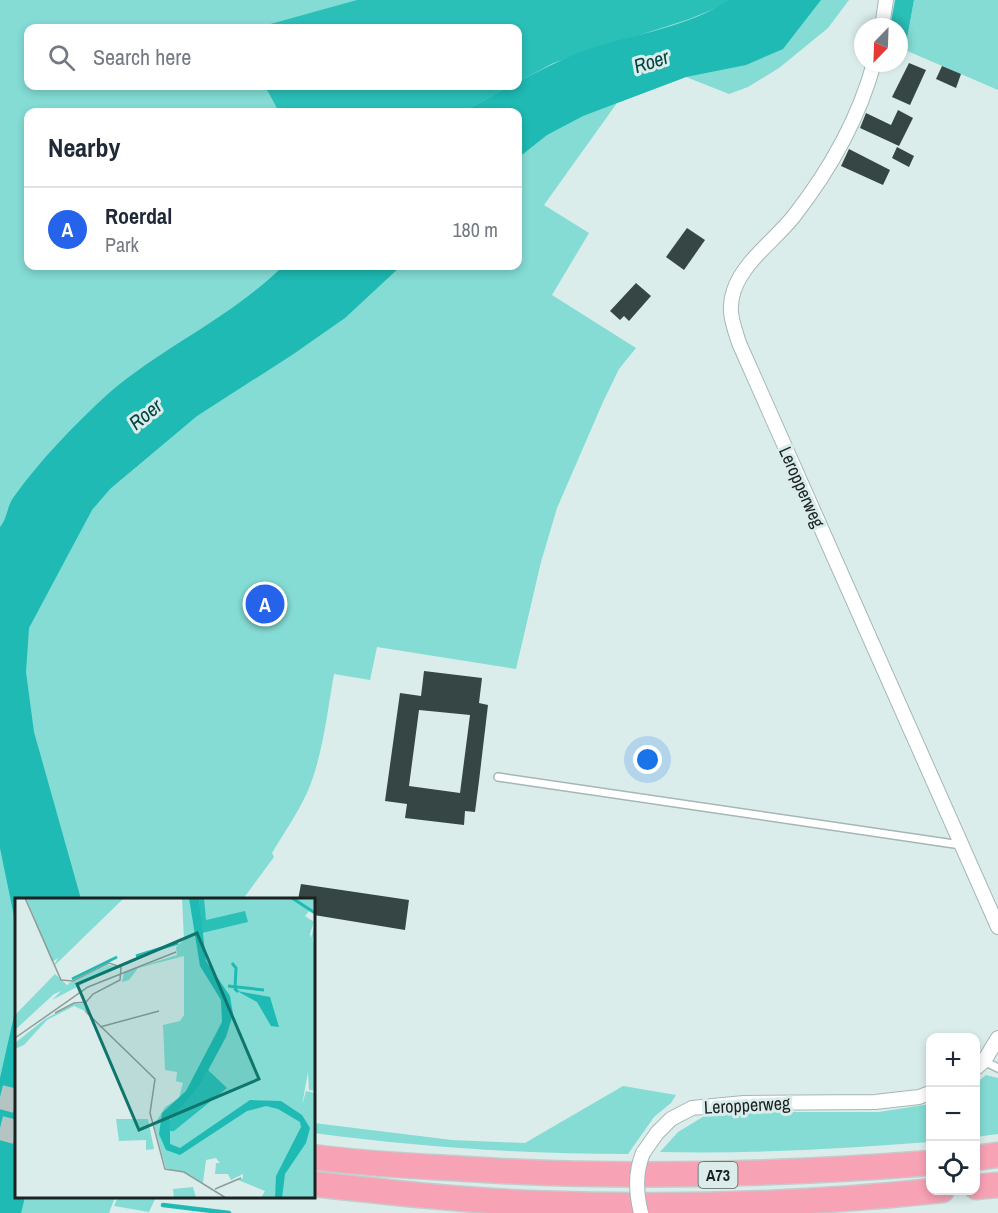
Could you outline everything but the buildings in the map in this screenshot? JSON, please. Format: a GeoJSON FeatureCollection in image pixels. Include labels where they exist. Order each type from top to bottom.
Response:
{"type":"FeatureCollection","features":[{"type":"Feature","properties":{"kind":"highway"},"geometry":{"type":"LineString","coordinates":[[980,1157],[998,1155]]}},
{"type":"Feature","properties":{"kind":"highway","name":"A73"},"geometry":{"type":"LineString","coordinates":[[315,1157],[440,1168],[573,1175],[714,1175],[841,1170],[926,1163]]}},
{"type":"Feature","properties":{"kind":"highway","name":"A73"},"geometry":{"type":"LineString","coordinates":[[315,1184],[431,1196],[521,1202],[659,1205],[753,1203],[926,1192]]}},
{"type":"Feature","properties":{"kind":"highway"},"geometry":{"type":"LineString","coordinates":[[980,1187],[998,1185]]}},
{"type":"Feature","properties":{"kind":"street"},"geometry":{"type":"LineString","coordinates":[[883,18],[886,0]]}},
{"type":"Feature","properties":{"kind":"street","name":"Leropperweg"},"geometry":{"type":"LineString","coordinates":[[871,72],[849,129],[820,181],[793,217],[743,273],[734,289],[729,310],[739,343],[998,927]]}},
{"type":"Feature","properties":{"kind":"street"},"geometry":{"type":"LineString","coordinates":[[980,1065],[998,1038]]}},
{"type":"Feature","properties":{"kind":"street","name":"Leropperweg"},"geometry":{"type":"LineString","coordinates":[[641,1213],[637,1183],[643,1153],[657,1133],[671,1119],[692,1108],[744,1103],[875,1102],[926,1094]]}},
{"type":"Feature","properties":{"kind":"lane"},"geometry":{"type":"LineString","coordinates":[[498,777],[962,845]]}},
{"type":"Feature","properties":{"kind":"lane"},"geometry":{"type":"LineString","coordinates":[[980,1065],[998,1068]]}},
{"type":"Feature","properties":{"kind":"shaded area"},"geometry":{"type":"Polygon","coordinates":[[[0,0],[849,0],[828,28],[779,68],[748,87],[729,94],[686,77],[617,103],[544,205],[589,233],[552,295],[636,348],[619,369],[557,508],[541,562],[516,669],[377,647],[370,680],[334,674],[321,749],[307,793],[272,853],[274,857],[244,898],[15,898],[15,1198],[115,1198],[109,1213],[0,1213],[0,0]]]}},
{"type":"Feature","properties":{"kind":"shaded area"},"geometry":{"type":"Polygon","coordinates":[[[357,0],[728,0],[721,6],[689,19],[553,63],[522,80],[522,24],[270,24],[357,0]]]}},
{"type":"Feature","properties":{"kind":"shaded area"},"geometry":{"type":"Polygon","coordinates":[[[895,0],[914,0],[908,33],[908,18],[892,18],[895,0]]]}},
{"type":"Feature","properties":{"kind":"shaded area"},"geometry":{"type":"Polygon","coordinates":[[[914,0],[998,0],[998,90],[908,51],[908,33],[914,0]]]}},
{"type":"Feature","properties":{"kind":"shaded area"},"geometry":{"type":"Polygon","coordinates":[[[267,90],[503,90],[470,108],[277,108],[267,90]]]}},
{"type":"Feature","properties":{"kind":"shaded area"},"geometry":{"type":"Polygon","coordinates":[[[986,1075],[998,1078],[998,1134],[980,1136],[980,1080],[986,1075]]]}},
{"type":"Feature","properties":{"kind":"shaded area"},"geometry":{"type":"Polygon","coordinates":[[[623,1086],[676,1095],[671,1103],[654,1117],[628,1154],[549,1153],[392,1142],[315,1133],[315,1123],[452,1140],[525,1143],[623,1086]]]}},
{"type":"Feature","properties":{"kind":"shaded area"},"geometry":{"type":"Polygon","coordinates":[[[926,1105],[926,1142],[795,1150],[660,1152],[678,1132],[706,1115],[743,1112],[879,1112],[926,1105]]]}},
{"type":"Feature","properties":{"kind":"shaded area"},"geometry":{"type":"Polygon","coordinates":[[[117,1198],[156,1198],[149,1212],[114,1206],[117,1198]]]}},
{"type":"Feature","properties":{"kind":"water","name":"Roer"},"geometry":{"type":"Polygon","coordinates":[[[728,0],[821,0],[783,49],[746,65],[686,77],[583,116],[547,135],[522,155],[522,108],[470,108],[503,90],[522,90],[522,80],[571,56],[680,23],[714,9],[728,0]]]}},
{"type":"Feature","properties":{"kind":"water","name":"Roer"},"geometry":{"type":"Polygon","coordinates":[[[279,270],[397,270],[345,318],[197,416],[110,489],[92,510],[29,628],[26,672],[34,732],[81,898],[15,898],[15,921],[0,848],[0,527],[13,498],[46,456],[109,393],[152,360],[242,301],[279,270]]]}},
{"type":"Feature","properties":{"kind":"water"},"geometry":{"type":"Polygon","coordinates":[[[15,1011],[15,1198],[25,1198],[21,1213],[0,1213],[0,1078],[15,1011]]]}},
{"type":"Feature","properties":{"kind":"waterway"},"geometry":{"type":"LineString","coordinates":[[163,1205],[229,1213]]}},
{"type":"Feature","properties":{"kind":"tunnel"},"geometry":{"type":"LineString","coordinates":[[0,1097],[15,1101]]}},
{"type":"Feature","properties":{"kind":"tunnel"},"geometry":{"type":"LineString","coordinates":[[0,1128],[15,1132]]}},
{"type":"Feature","properties":{"kind":"place","name":"Roerdal"},"geometry":{"type":"Point","coordinates":[265,604]}}]}
